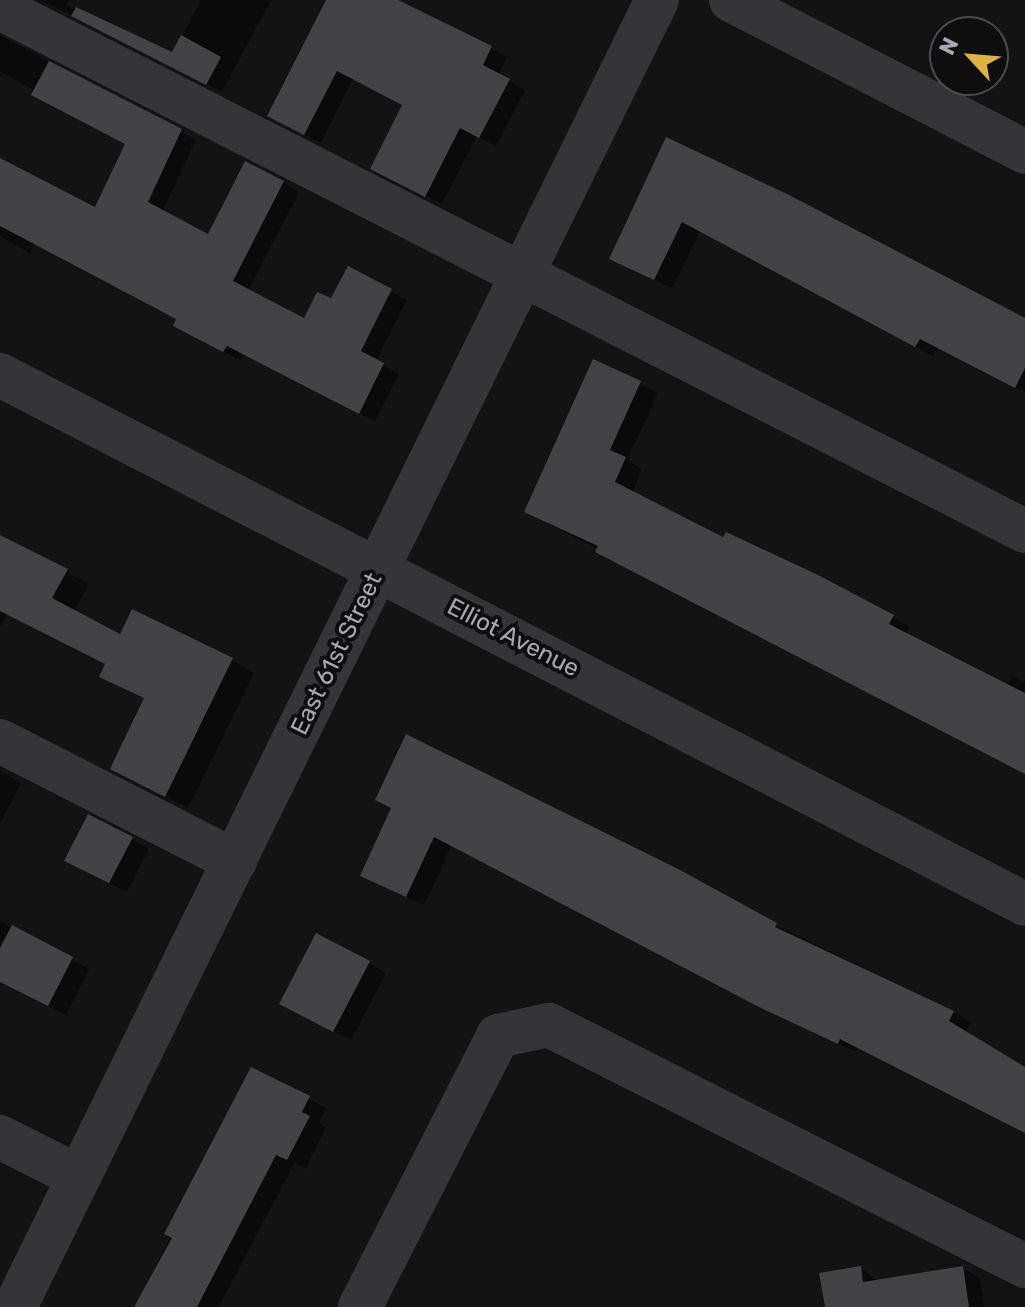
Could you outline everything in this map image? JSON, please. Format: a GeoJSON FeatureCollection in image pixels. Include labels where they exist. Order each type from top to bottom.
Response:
{"type":"FeatureCollection","features":[{"type":"Feature","properties":{"kind":"street","name":"East 61st Street"},"geometry":{"type":"LineString","coordinates":[[15,1307],[657,0]]}},
{"type":"Feature","properties":{"kind":"street"},"geometry":{"type":"LineString","coordinates":[[731,0],[1025,152]]}},
{"type":"Feature","properties":{"kind":"street"},"geometry":{"type":"LineString","coordinates":[[0,8],[1025,531]]}},
{"type":"Feature","properties":{"kind":"street","name":"Elliot Avenue"},"geometry":{"type":"LineString","coordinates":[[0,375],[1025,904]]}},
{"type":"Feature","properties":{"kind":"street"},"geometry":{"type":"LineString","coordinates":[[0,741],[235,861]]}},
{"type":"Feature","properties":{"kind":"street"},"geometry":{"type":"LineString","coordinates":[[360,1307],[498,1036],[549,1025],[1025,1266]]}},
{"type":"Feature","properties":{"kind":"street"},"geometry":{"type":"LineString","coordinates":[[0,1137],[77,1176]]}},
{"type":"Feature","properties":{"kind":"building"},"geometry":{"type":"Polygon","coordinates":[[[326,0],[398,0],[492,46],[483,65],[510,79],[479,138],[460,128],[425,197],[370,169],[402,105],[337,71],[304,135],[267,116],[326,0]]]}},
{"type":"Feature","properties":{"kind":"building"},"geometry":{"type":"Polygon","coordinates":[[[76,7],[172,52],[181,35],[221,57],[206,85],[71,16],[76,7]]]}},
{"type":"Feature","properties":{"kind":"building"},"geometry":{"type":"Polygon","coordinates":[[[49,61],[182,129],[148,202],[208,234],[245,161],[284,181],[233,281],[304,318],[317,292],[331,298],[348,266],[392,289],[361,351],[384,363],[359,414],[227,346],[223,352],[173,326],[176,319],[0,226],[0,158],[95,207],[125,144],[31,95],[49,61]]]}},
{"type":"Feature","properties":{"kind":"building"},"geometry":{"type":"Polygon","coordinates":[[[666,137],[789,195],[1025,318],[1025,368],[1015,388],[920,339],[915,347],[682,222],[654,280],[609,259],[666,137]]]}},
{"type":"Feature","properties":{"kind":"building"},"geometry":{"type":"Polygon","coordinates":[[[593,359],[641,381],[610,450],[626,457],[615,482],[723,537],[726,532],[820,576],[894,615],[889,624],[1025,693],[1025,774],[595,552],[598,546],[524,512],[593,359]]]}},
{"type":"Feature","properties":{"kind":"building"},"geometry":{"type":"Polygon","coordinates":[[[0,535],[68,569],[52,598],[120,634],[132,609],[233,658],[165,797],[110,769],[144,698],[99,677],[105,664],[0,611],[0,535]]]}},
{"type":"Feature","properties":{"kind":"building"},"geometry":{"type":"Polygon","coordinates":[[[406,734],[680,870],[777,923],[775,927],[954,1011],[949,1021],[1025,1067],[1025,1133],[840,1039],[838,1044],[759,1007],[434,837],[406,897],[360,876],[391,808],[375,800],[406,734]]]}},
{"type":"Feature","properties":{"kind":"building"},"geometry":{"type":"Polygon","coordinates":[[[88,814],[133,837],[109,883],[64,861],[88,814]]]}},
{"type":"Feature","properties":{"kind":"building"},"geometry":{"type":"Polygon","coordinates":[[[12,925],[73,957],[48,1006],[0,982],[0,948],[12,925]]]}},
{"type":"Feature","properties":{"kind":"building"},"geometry":{"type":"Polygon","coordinates":[[[316,933],[370,961],[333,1032],[279,1004],[316,933]]]}},
{"type":"Feature","properties":{"kind":"building"},"geometry":{"type":"Polygon","coordinates":[[[251,1067],[310,1096],[302,1112],[310,1116],[287,1160],[276,1155],[197,1307],[134,1307],[172,1238],[164,1234],[251,1067]]]}},
{"type":"Feature","properties":{"kind":"building"},"geometry":{"type":"Polygon","coordinates":[[[861,1266],[863,1282],[963,1266],[969,1307],[825,1307],[819,1273],[861,1266]]]}}]}
